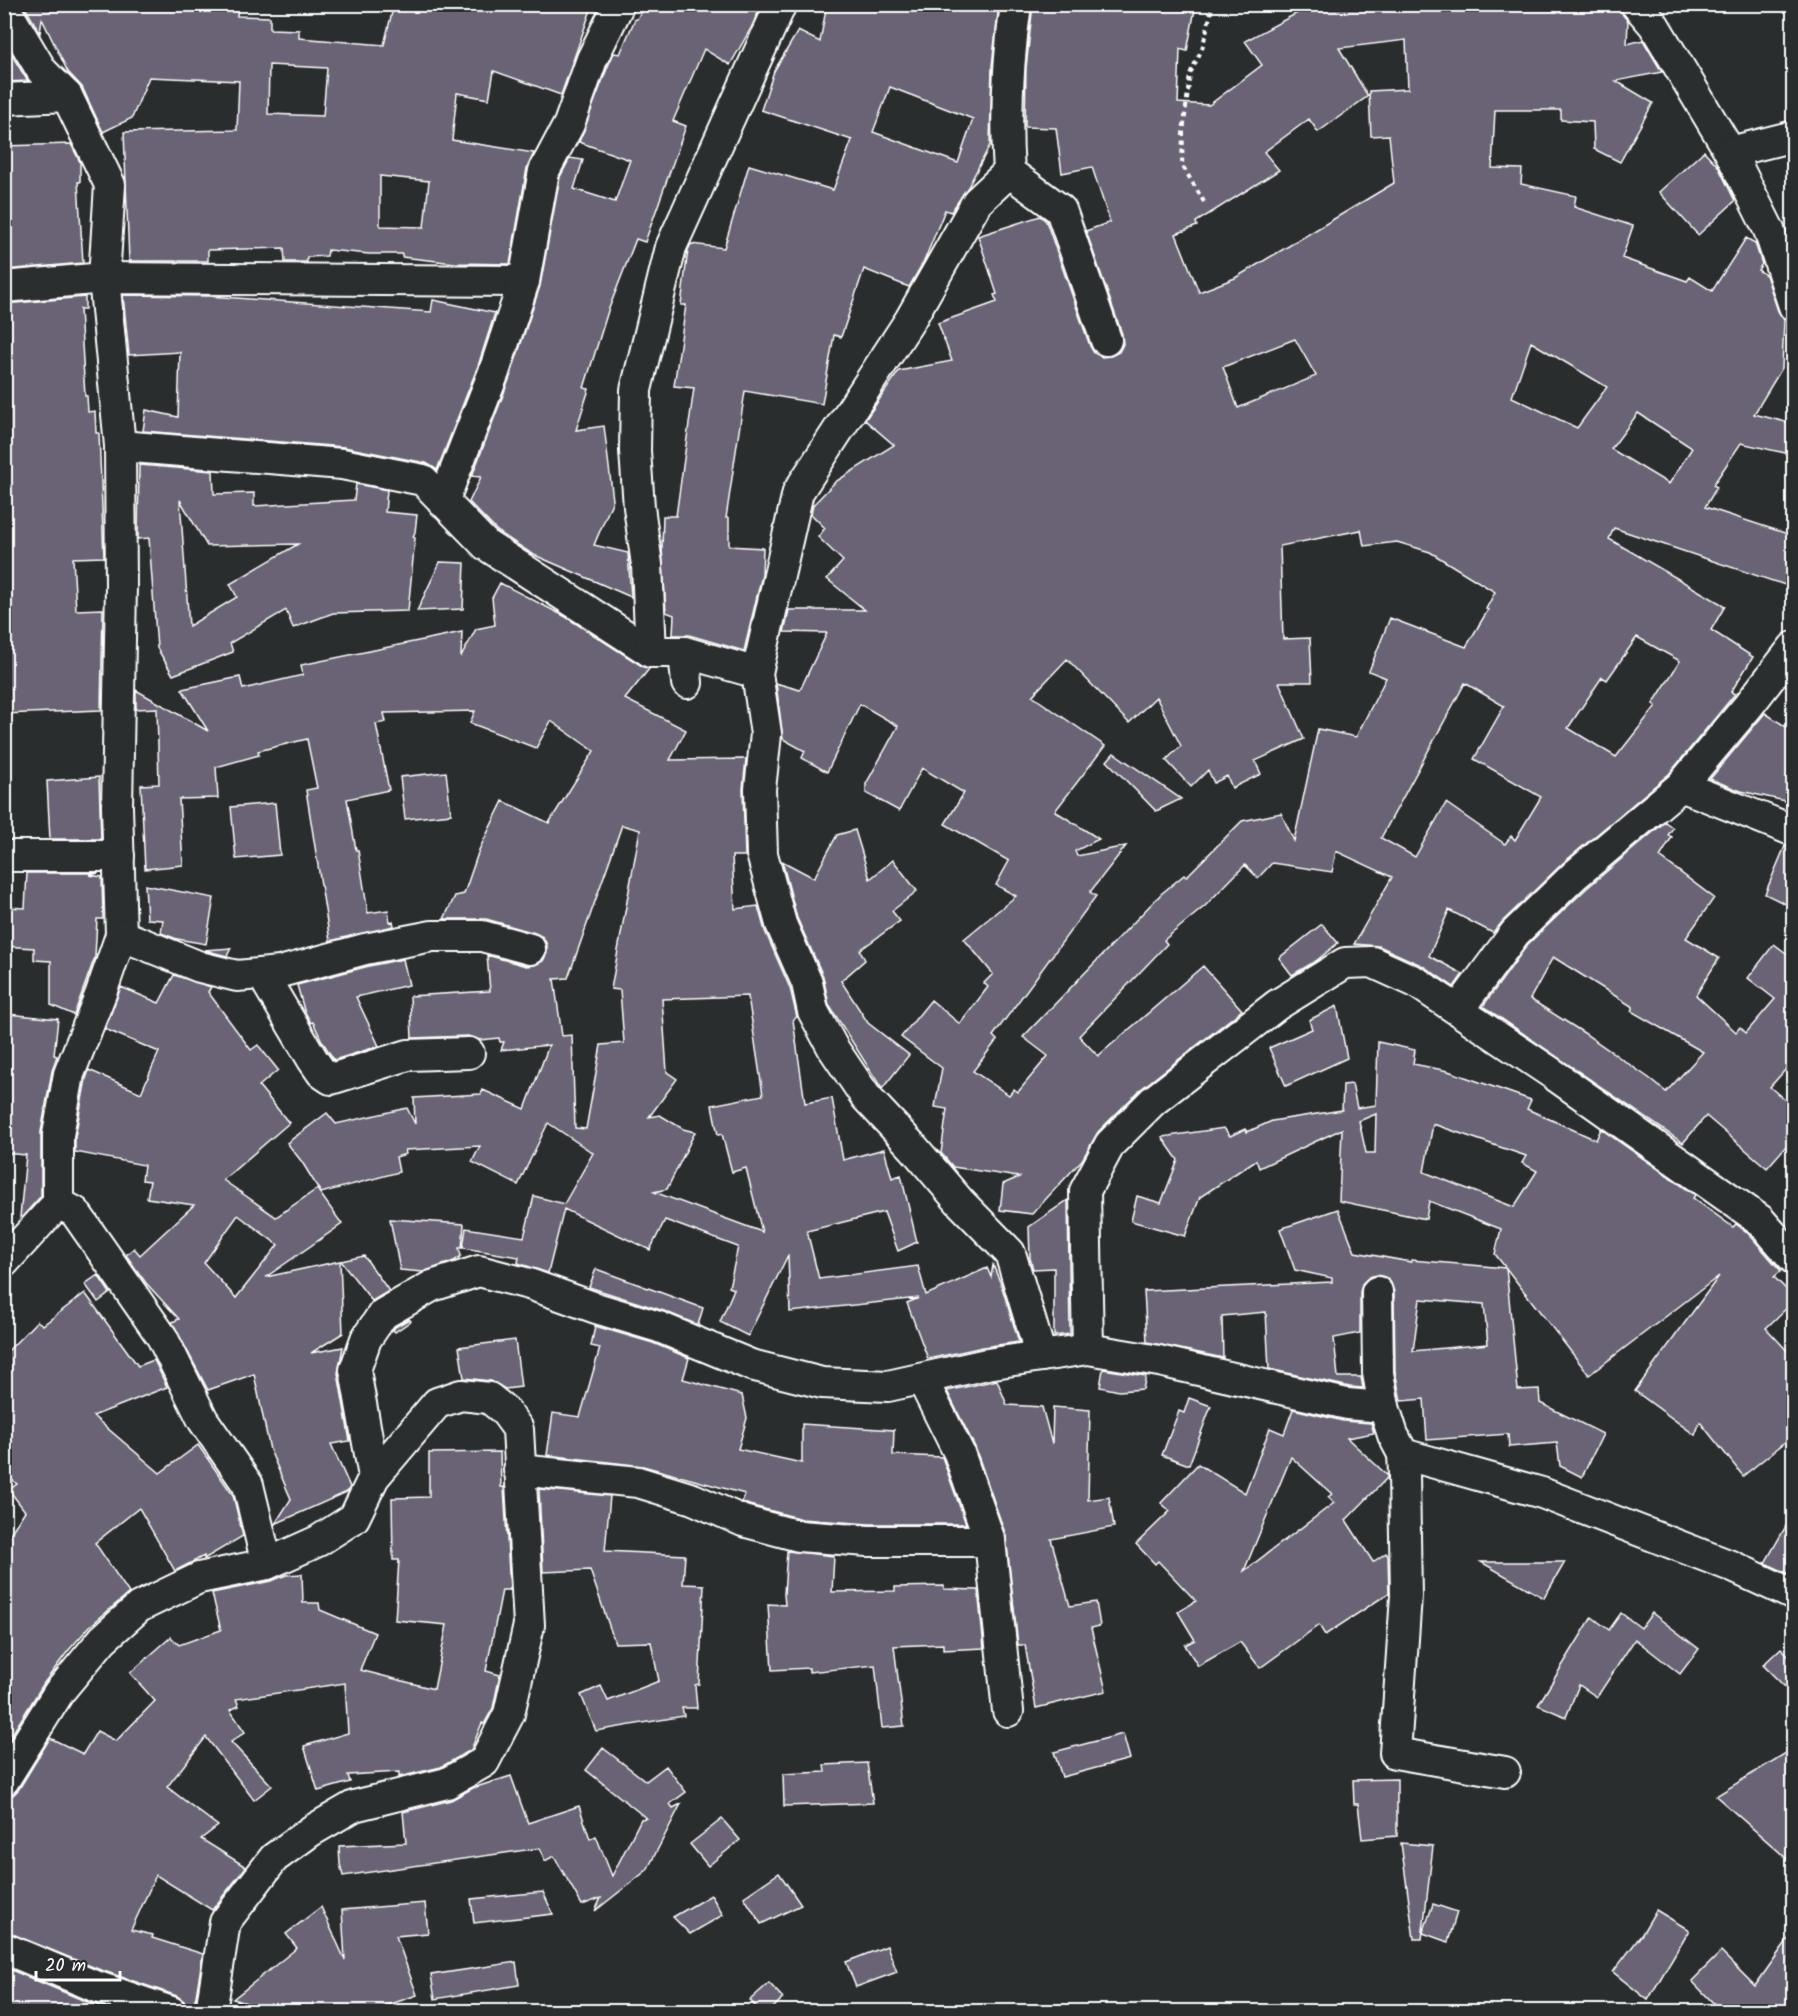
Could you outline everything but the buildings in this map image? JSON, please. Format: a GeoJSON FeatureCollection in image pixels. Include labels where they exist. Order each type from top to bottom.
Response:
{"type":"FeatureCollection","features":[{"type":"Feature","properties":{"kind":"street"},"geometry":{"type":"LineString","coordinates":[[4,1262],[58,1203],[58,1135],[69,1074],[121,935],[117,807],[121,585],[120,446],[104,278],[110,185],[67,96],[42,71],[7,12],[5,4]]}},
{"type":"Feature","properties":{"kind":"street"},"geometry":{"type":"LineString","coordinates":[[444,502],[494,372],[524,281],[544,171],[570,123],[592,59],[619,4]]}},
{"type":"Feature","properties":{"kind":"street"},"geometry":{"type":"LineString","coordinates":[[651,652],[647,565],[639,507],[635,451],[636,390],[671,247],[782,4]]}},
{"type":"Feature","properties":{"kind":"street"},"geometry":{"type":"LineString","coordinates":[[1016,4],[1010,46],[1006,129],[1009,172],[1061,210],[1106,340]]}},
{"type":"Feature","properties":{"kind":"street"},"geometry":{"type":"LineString","coordinates":[[1636,4],[1654,25],[1730,152],[1769,230],[1794,306]]}},
{"type":"Feature","properties":{"kind":"street"},"geometry":{"type":"LineString","coordinates":[[4,99],[67,96]]}},
{"type":"Feature","properties":{"kind":"street"},"geometry":{"type":"LineString","coordinates":[[1730,152],[1794,136]]}},
{"type":"Feature","properties":{"kind":"street"},"geometry":{"type":"LineString","coordinates":[[1009,172],[977,202],[910,320],[798,492],[757,673],[766,734],[760,789],[762,854],[781,924],[807,983],[813,1011],[833,1048],[866,1097],[960,1202],[1010,1253],[1041,1356]]}},
{"type":"Feature","properties":{"kind":"street"},"geometry":{"type":"LineString","coordinates":[[4,287],[104,278],[524,281]]}},
{"type":"Feature","properties":{"kind":"street"},"geometry":{"type":"LineString","coordinates":[[120,446],[342,464],[423,480],[486,545],[651,652],[684,652],[757,673]]}},
{"type":"Feature","properties":{"kind":"street"},"geometry":{"type":"LineString","coordinates":[[1458,1010],[1515,933],[1575,874],[1681,786],[1794,647]]}},
{"type":"Feature","properties":{"kind":"street"},"geometry":{"type":"LineString","coordinates":[[684,652],[687,683]]}},
{"type":"Feature","properties":{"kind":"street"},"geometry":{"type":"LineString","coordinates":[[1681,786],[1794,831]]}},
{"type":"Feature","properties":{"kind":"street"},"geometry":{"type":"LineString","coordinates":[[4,856],[119,856]]}},
{"type":"Feature","properties":{"kind":"street"},"geometry":{"type":"LineString","coordinates":[[121,935],[200,967],[237,976],[280,972],[366,949],[432,936],[482,936],[530,949]]}},
{"type":"Feature","properties":{"kind":"street"},"geometry":{"type":"LineString","coordinates":[[1088,1348],[1085,1191],[1110,1144],[1153,1101],[1277,1005],[1345,963],[1372,962],[1416,982],[1553,1074],[1760,1220],[1794,1259]]}},
{"type":"Feature","properties":{"kind":"street"},"geometry":{"type":"LineString","coordinates":[[262,974],[313,1060],[322,1073],[331,1079],[408,1055],[468,1053]]}},
{"type":"Feature","properties":{"kind":"street"},"geometry":{"type":"LineString","coordinates":[[58,1203],[75,1212],[162,1337],[203,1420],[248,1485],[267,1564]]}},
{"type":"Feature","properties":{"kind":"street"},"geometry":{"type":"LineString","coordinates":[[374,1477],[356,1370],[366,1339],[383,1314],[432,1286],[479,1271],[529,1284],[659,1327],[751,1365],[822,1383],[888,1386],[987,1364],[1088,1348],[1159,1361],[1347,1404],[1384,1407]]}},
{"type":"Feature","properties":{"kind":"street"},"geometry":{"type":"LineString","coordinates":[[1377,1292],[1378,1372],[1384,1407],[1393,1435],[1403,1454],[1406,1596],[1395,1753],[1505,1772]]}},
{"type":"Feature","properties":{"kind":"street"},"geometry":{"type":"LineString","coordinates":[[922,1379],[958,1453],[990,1541],[1008,1711]]}},
{"type":"Feature","properties":{"kind":"street"},"geometry":{"type":"LineString","coordinates":[[4,1780],[59,1692],[103,1639],[139,1607],[199,1578],[267,1564],[318,1541],[354,1518],[374,1477],[437,1403],[461,1395],[489,1398],[504,1410],[518,1429],[529,1625],[509,1714],[484,1761],[447,1783],[354,1806],[311,1831],[274,1858],[225,1922],[211,2012]]}},
{"type":"Feature","properties":{"kind":"street"},"geometry":{"type":"LineString","coordinates":[[1403,1454],[1542,1493],[1731,1566],[1794,1594]]}},
{"type":"Feature","properties":{"kind":"street"},"geometry":{"type":"LineString","coordinates":[[519,1470],[638,1482],[693,1499],[743,1521],[799,1536],[868,1541],[990,1541]]}},
{"type":"Feature","properties":{"kind":"street"},"geometry":{"type":"LineString","coordinates":[[4,1948],[92,1985],[171,2012]]}},
{"type":"Feature","properties":{"kind":"path"},"geometry":{"type":"LineString","coordinates":[[1204,202],[1182,165],[1183,133],[1190,74],[1202,49],[1213,4]]}}]}
